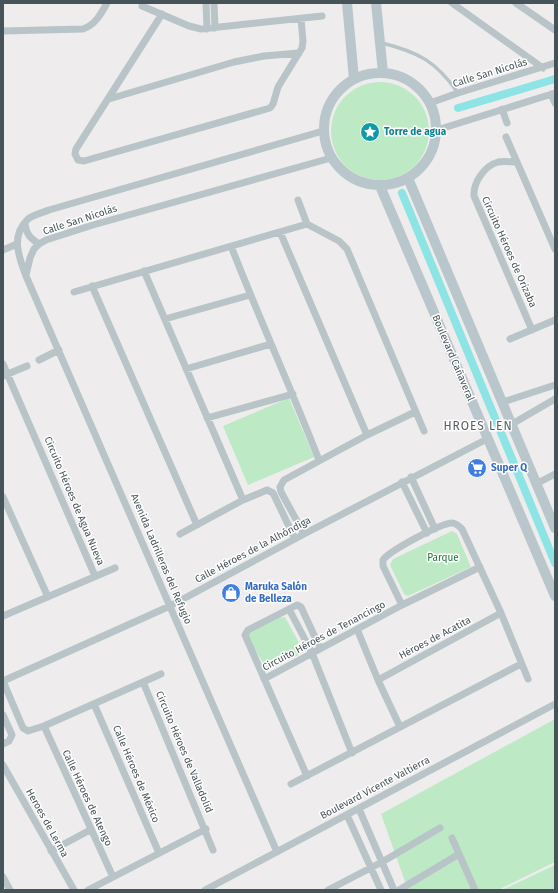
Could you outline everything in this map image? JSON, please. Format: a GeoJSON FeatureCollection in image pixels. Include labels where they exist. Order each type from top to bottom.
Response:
{"type":"FeatureCollection","features":[{"type":"Feature","properties":{"kind":"street"},"geometry":{"type":"LineString","coordinates":[[3,31],[83,29],[88,27],[96,20],[107,3]]}},
{"type":"Feature","properties":{"kind":"street"},"geometry":{"type":"LineString","coordinates":[[206,3],[207,29]]}},
{"type":"Feature","properties":{"kind":"street"},"geometry":{"type":"LineString","coordinates":[[214,3],[215,28]]}},
{"type":"Feature","properties":{"kind":"street"},"geometry":{"type":"LineString","coordinates":[[347,3],[354,80]]}},
{"type":"Feature","properties":{"kind":"street"},"geometry":{"type":"LineString","coordinates":[[376,3],[384,73]]}},
{"type":"Feature","properties":{"kind":"street"},"geometry":{"type":"LineString","coordinates":[[452,3],[543,68]]}},
{"type":"Feature","properties":{"kind":"street"},"geometry":{"type":"LineString","coordinates":[[516,3],[555,30]]}},
{"type":"Feature","properties":{"kind":"street"},"geometry":{"type":"LineString","coordinates":[[142,6],[196,28],[207,29],[322,16]]}},
{"type":"Feature","properties":{"kind":"street"},"geometry":{"type":"LineString","coordinates":[[162,14],[76,149],[75,154],[78,160],[84,161],[270,108],[282,80],[303,44],[301,19]]}},
{"type":"Feature","properties":{"kind":"street"},"geometry":{"type":"LineString","coordinates":[[109,99],[234,62],[264,56],[299,53]]}},
{"type":"Feature","properties":{"kind":"street","name":"Calle San Nicolás"},"geometry":{"type":"LineString","coordinates":[[430,103],[458,93],[555,64]]}},
{"type":"Feature","properties":{"kind":"street"},"geometry":{"type":"LineString","coordinates":[[384,73],[398,76],[411,82],[422,91],[430,103],[435,116],[437,130],[435,144],[429,158],[420,169],[408,178],[390,185],[368,185],[352,178],[338,168],[331,158],[325,144],[325,116],[331,101],[341,89],[354,80],[371,74],[384,73]]}},
{"type":"Feature","properties":{"kind":"street"},"geometry":{"type":"LineString","coordinates":[[437,130],[553,94],[555,103]]}},
{"type":"Feature","properties":{"kind":"street"},"geometry":{"type":"LineString","coordinates":[[502,109],[507,123]]}},
{"type":"Feature","properties":{"kind":"street","name":"Calle San Nicolás"},"geometry":{"type":"LineString","coordinates":[[25,223],[33,216],[49,210],[324,132]]}},
{"type":"Feature","properties":{"kind":"street"},"geometry":{"type":"LineString","coordinates":[[506,137],[555,250]]}},
{"type":"Feature","properties":{"kind":"street","name":"Calle San Nicolás"},"geometry":{"type":"LineString","coordinates":[[26,276],[30,258],[34,249],[46,240],[93,225],[331,158]]}},
{"type":"Feature","properties":{"kind":"street","name":"Circuito Héroes de Orizaba"},"geometry":{"type":"LineString","coordinates":[[517,162],[498,162],[486,170],[477,180],[474,196],[532,330]]}},
{"type":"Feature","properties":{"kind":"street"},"geometry":{"type":"LineString","coordinates":[[408,178],[555,528]]}},
{"type":"Feature","properties":{"kind":"street","name":"Boulevard Cañaveral"},"geometry":{"type":"LineString","coordinates":[[380,186],[555,596]]}},
{"type":"Feature","properties":{"kind":"street"},"geometry":{"type":"LineString","coordinates":[[298,200],[307,224],[338,241],[347,249],[424,431]]}},
{"type":"Feature","properties":{"kind":"street"},"geometry":{"type":"LineString","coordinates":[[25,223],[27,234],[39,244]]}},
{"type":"Feature","properties":{"kind":"street"},"geometry":{"type":"LineString","coordinates":[[25,223],[21,230],[17,244],[17,253],[26,276]]}},
{"type":"Feature","properties":{"kind":"street"},"geometry":{"type":"LineString","coordinates":[[74,292],[307,224]]}},
{"type":"Feature","properties":{"kind":"street"},"geometry":{"type":"LineString","coordinates":[[280,232],[367,435]]}},
{"type":"Feature","properties":{"kind":"street"},"geometry":{"type":"LineString","coordinates":[[3,250],[17,244]]}},
{"type":"Feature","properties":{"kind":"street"},"geometry":{"type":"LineString","coordinates":[[231,246],[319,460]]}},
{"type":"Feature","properties":{"kind":"street"},"geometry":{"type":"LineString","coordinates":[[144,271],[243,500]]}},
{"type":"Feature","properties":{"kind":"street","name":"Avenida Ladrilleras del Refugio"},"geometry":{"type":"LineString","coordinates":[[26,276],[277,852]]}},
{"type":"Feature","properties":{"kind":"street"},"geometry":{"type":"LineString","coordinates":[[92,286],[197,525]]}},
{"type":"Feature","properties":{"kind":"street"},"geometry":{"type":"LineString","coordinates":[[165,319],[250,295]]}},
{"type":"Feature","properties":{"kind":"street"},"geometry":{"type":"LineString","coordinates":[[510,339],[555,320]]}},
{"type":"Feature","properties":{"kind":"street"},"geometry":{"type":"LineString","coordinates":[[186,369],[271,344]]}},
{"type":"Feature","properties":{"kind":"street"},"geometry":{"type":"LineString","coordinates":[[39,360],[59,350]]}},
{"type":"Feature","properties":{"kind":"street","name":"Circuito Héroes de Agua Nueva"},"geometry":{"type":"LineString","coordinates":[[3,364],[5,375],[96,576],[3,616]]}},
{"type":"Feature","properties":{"kind":"street"},"geometry":{"type":"LineString","coordinates":[[5,375],[27,366]]}},
{"type":"Feature","properties":{"kind":"street"},"geometry":{"type":"LineString","coordinates":[[503,402],[555,385]]}},
{"type":"Feature","properties":{"kind":"street"},"geometry":{"type":"LineString","coordinates":[[207,418],[293,394]]}},
{"type":"Feature","properties":{"kind":"street"},"geometry":{"type":"LineString","coordinates":[[512,424],[555,399]]}},
{"type":"Feature","properties":{"kind":"street"},"geometry":{"type":"LineString","coordinates":[[304,534],[281,492],[280,487],[284,480],[367,435],[415,412]]}},
{"type":"Feature","properties":{"kind":"street","name":"Calle Héroes de la Alhóndiga"},"geometry":{"type":"LineString","coordinates":[[3,681],[170,606],[402,482],[487,439]]}},
{"type":"Feature","properties":{"kind":"street"},"geometry":{"type":"LineString","coordinates":[[536,484],[555,474]]}},
{"type":"Feature","properties":{"kind":"street"},"geometry":{"type":"LineString","coordinates":[[411,478],[435,529]]}},
{"type":"Feature","properties":{"kind":"street"},"geometry":{"type":"LineString","coordinates":[[402,482],[427,533]]}},
{"type":"Feature","properties":{"kind":"street"},"geometry":{"type":"LineString","coordinates":[[180,534],[243,500],[267,490],[271,491],[295,539]]}},
{"type":"Feature","properties":{"kind":"street"},"geometry":{"type":"LineString","coordinates":[[3,497],[48,597]]}},
{"type":"Feature","properties":{"kind":"street"},"geometry":{"type":"LineString","coordinates":[[402,605],[383,566],[383,560],[389,553],[427,533],[454,523],[462,529],[501,613],[528,679]]}},
{"type":"Feature","properties":{"kind":"street","name":"Circuito Héroes de Tenancingo"},"geometry":{"type":"LineString","coordinates":[[307,776],[264,678],[402,605],[480,567]]}},
{"type":"Feature","properties":{"kind":"street"},"geometry":{"type":"LineString","coordinates":[[96,576],[114,568]]}},
{"type":"Feature","properties":{"kind":"street"},"geometry":{"type":"LineString","coordinates":[[264,678],[246,639],[245,633],[248,630],[297,605],[300,606],[320,648]]}},
{"type":"Feature","properties":{"kind":"street"},"geometry":{"type":"LineString","coordinates":[[289,609],[312,653],[352,753]]}},
{"type":"Feature","properties":{"kind":"street","name":"Héroes de Acatita"},"geometry":{"type":"LineString","coordinates":[[378,680],[501,613]]}},
{"type":"Feature","properties":{"kind":"street"},"geometry":{"type":"LineString","coordinates":[[357,629],[378,680],[400,727]]}},
{"type":"Feature","properties":{"kind":"street"},"geometry":{"type":"LineString","coordinates":[[291,784],[521,664]]}},
{"type":"Feature","properties":{"kind":"street","name":"Circuito Héroes de Valladolid"},"geometry":{"type":"LineString","coordinates":[[3,681],[23,728],[28,731],[44,726],[161,674]]}},
{"type":"Feature","properties":{"kind":"street","name":"Circuito Héroes de Valladolid"},"geometry":{"type":"LineString","coordinates":[[143,682],[214,850]]}},
{"type":"Feature","properties":{"kind":"street","name":"Calle Héroes de México"},"geometry":{"type":"LineString","coordinates":[[94,704],[159,853]]}},
{"type":"Feature","properties":{"kind":"street","name":"Boulevard Vicente Valtierra"},"geometry":{"type":"LineString","coordinates":[[205,890],[555,704]]}},
{"type":"Feature","properties":{"kind":"street"},"geometry":{"type":"LineString","coordinates":[[3,714],[12,735],[8,741],[3,744]]}},
{"type":"Feature","properties":{"kind":"street","name":"Calle Héroes de Atengo"},"geometry":{"type":"LineString","coordinates":[[44,726],[90,830],[113,877]]}},
{"type":"Feature","properties":{"kind":"street","name":"Heroes de Lerma"},"geometry":{"type":"LineString","coordinates":[[3,765],[74,890]]}},
{"type":"Feature","properties":{"kind":"street"},"geometry":{"type":"LineString","coordinates":[[358,809],[394,890]]}},
{"type":"Feature","properties":{"kind":"street"},"geometry":{"type":"LineString","coordinates":[[347,815],[380,890]]}},
{"type":"Feature","properties":{"kind":"street"},"geometry":{"type":"LineString","coordinates":[[328,890],[382,862],[440,828]]}},
{"type":"Feature","properties":{"kind":"street","name":"Circuito Héroes de Valladolid"},"geometry":{"type":"LineString","coordinates":[[88,890],[206,829]]}},
{"type":"Feature","properties":{"kind":"street"},"geometry":{"type":"LineString","coordinates":[[51,851],[90,830]]}},
{"type":"Feature","properties":{"kind":"street"},"geometry":{"type":"LineString","coordinates":[[452,838],[475,890]]}},
{"type":"Feature","properties":{"kind":"street"},"geometry":{"type":"LineString","coordinates":[[399,890],[459,854]]}},
{"type":"Feature","properties":{"kind":"street"},"geometry":{"type":"LineString","coordinates":[[3,877],[10,890]]}},
{"type":"Feature","properties":{"kind":"lane"},"geometry":{"type":"LineString","coordinates":[[381,42],[407,50],[429,61],[446,76],[458,93]]}},
{"type":"Feature","properties":{"kind":"green space"},"geometry":{"type":"Polygon","coordinates":[[[380,82],[399,86],[415,96],[425,112],[429,131],[425,150],[415,166],[399,176],[380,180],[361,176],[345,166],[335,150],[331,131],[335,112],[345,96],[361,86],[380,82]]]}},
{"type":"Feature","properties":{"kind":"green space"},"geometry":{"type":"Polygon","coordinates":[[[289,398],[314,457],[248,485],[223,426],[289,398]]]}},
{"type":"Feature","properties":{"kind":"green space","name":"Parque"},"geometry":{"type":"Polygon","coordinates":[[[452,531],[457,534],[471,567],[408,596],[404,594],[390,565],[393,559],[452,531]]]}},
{"type":"Feature","properties":{"kind":"green space"},"geometry":{"type":"Polygon","coordinates":[[[285,617],[304,652],[271,669],[265,666],[251,643],[248,633],[278,618],[285,617]]]}},
{"type":"Feature","properties":{"kind":"green space"},"geometry":{"type":"Polygon","coordinates":[[[555,719],[555,862],[498,890],[408,890],[381,814],[555,719]]]}},
{"type":"Feature","properties":{"kind":"green space"},"geometry":{"type":"Polygon","coordinates":[[[555,865],[555,890],[502,890],[555,865]]]}},
{"type":"Feature","properties":{"kind":"waterway"},"geometry":{"type":"LineString","coordinates":[[458,108],[555,79]]}},
{"type":"Feature","properties":{"kind":"waterway"},"geometry":{"type":"LineString","coordinates":[[402,193],[555,563]]}},
{"type":"Feature","properties":{"kind":"place","name":"Torre de agua"},"geometry":{"type":"Point","coordinates":[370,132]}},
{"type":"Feature","properties":{"kind":"place","name":"Super Q"},"geometry":{"type":"Point","coordinates":[477,468]}},
{"type":"Feature","properties":{"kind":"place","name":"Maruka Salón de Belleza"},"geometry":{"type":"Point","coordinates":[231,593]}},
{"type":"Feature","properties":{"kind":"district","name":"HROES LEN"},"geometry":{"type":"Point","coordinates":[478,426]}}]}
